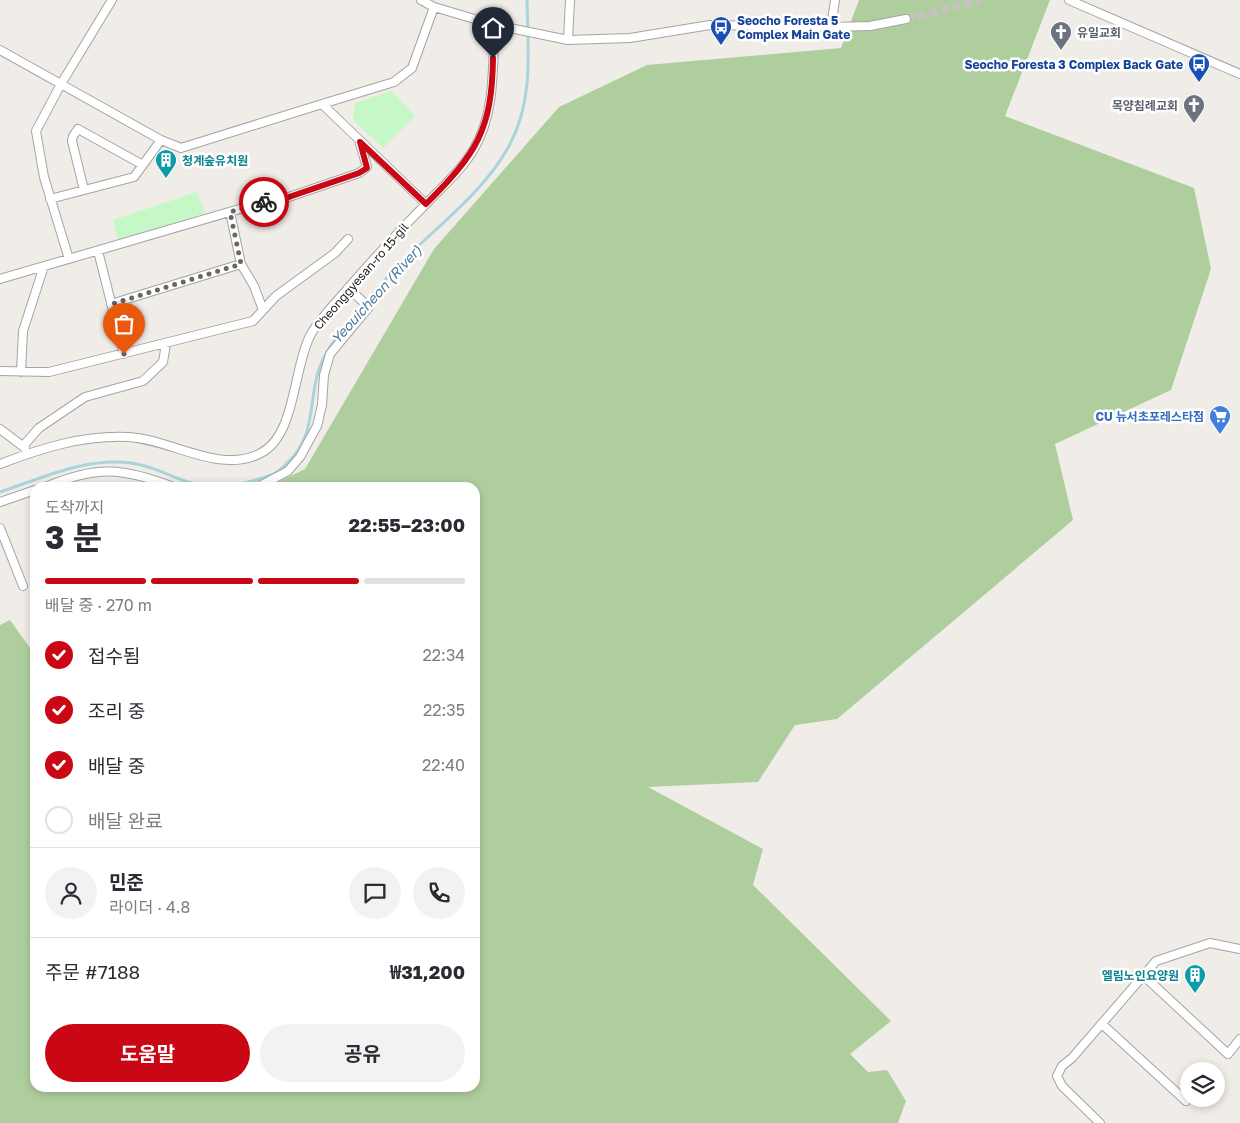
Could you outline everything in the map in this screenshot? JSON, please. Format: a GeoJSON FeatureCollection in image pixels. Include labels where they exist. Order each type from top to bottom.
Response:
{"type":"FeatureCollection","features":[{"type":"Feature","properties":{"kind":"street"},"geometry":{"type":"LineString","coordinates":[[69,259],[50,199],[36,131],[61,84],[112,0]]}},
{"type":"Feature","properties":{"kind":"street"},"geometry":{"type":"LineString","coordinates":[[421,0],[434,8],[568,40],[630,38],[710,25],[870,26],[906,19]]}},
{"type":"Feature","properties":{"kind":"street"},"geometry":{"type":"LineString","coordinates":[[568,40],[570,0]]}},
{"type":"Feature","properties":{"kind":"street"},"geometry":{"type":"LineString","coordinates":[[832,27],[834,0]]}},
{"type":"Feature","properties":{"kind":"street"},"geometry":{"type":"LineString","coordinates":[[1069,0],[1240,74]]}},
{"type":"Feature","properties":{"kind":"street"},"geometry":{"type":"LineString","coordinates":[[0,50],[160,140],[181,148],[394,82],[412,68],[434,8]]}},
{"type":"Feature","properties":{"kind":"street","name":"Cheonggyesan-ro 15-gil"},"geometry":{"type":"LineString","coordinates":[[0,464],[71,441],[100,437],[139,438],[165,443],[207,457],[231,460],[260,454],[274,444],[283,426],[302,357],[312,333],[348,288],[460,170],[479,138],[490,102],[499,25]]}},
{"type":"Feature","properties":{"kind":"street"},"geometry":{"type":"LineString","coordinates":[[322,104],[426,204]]}},
{"type":"Feature","properties":{"kind":"street"},"geometry":{"type":"LineString","coordinates":[[84,190],[72,141],[78,129],[143,165]]}},
{"type":"Feature","properties":{"kind":"street"},"geometry":{"type":"LineString","coordinates":[[50,199],[134,177],[160,140]]}},
{"type":"Feature","properties":{"kind":"street"},"geometry":{"type":"LineString","coordinates":[[0,279],[260,203],[286,198],[359,173],[367,168],[360,142]]}},
{"type":"Feature","properties":{"kind":"street"},"geometry":{"type":"LineString","coordinates":[[230,212],[241,264],[254,286],[263,310]]}},
{"type":"Feature","properties":{"kind":"street"},"geometry":{"type":"LineString","coordinates":[[0,371],[49,372],[254,321],[276,296],[335,253],[348,239]]}},
{"type":"Feature","properties":{"kind":"street"},"geometry":{"type":"LineString","coordinates":[[98,251],[124,354]]}},
{"type":"Feature","properties":{"kind":"street"},"geometry":{"type":"LineString","coordinates":[[112,304],[241,264]]}},
{"type":"Feature","properties":{"kind":"street"},"geometry":{"type":"LineString","coordinates":[[21,372],[23,332],[44,266]]}},
{"type":"Feature","properties":{"kind":"street"},"geometry":{"type":"LineString","coordinates":[[267,482],[288,471],[300,457],[316,426],[322,404],[324,375],[330,354],[369,307],[348,288]]}},
{"type":"Feature","properties":{"kind":"street"},"geometry":{"type":"LineString","coordinates":[[24,445],[39,428],[85,397],[143,381],[163,362],[166,344]]}},
{"type":"Feature","properties":{"kind":"street"},"geometry":{"type":"LineString","coordinates":[[0,429],[24,445],[27,454]]}},
{"type":"Feature","properties":{"kind":"street"},"geometry":{"type":"LineString","coordinates":[[58,482],[80,473],[108,471],[135,472],[161,482]]}},
{"type":"Feature","properties":{"kind":"street"},"geometry":{"type":"LineString","coordinates":[[0,502],[30,492]]}},
{"type":"Feature","properties":{"kind":"street"},"geometry":{"type":"LineString","coordinates":[[0,528],[23,586]]}},
{"type":"Feature","properties":{"kind":"street"},"geometry":{"type":"LineString","coordinates":[[1100,1123],[1062,1086],[1057,1076],[1062,1066],[1102,1024],[1156,961],[1210,944],[1240,949]]}},
{"type":"Feature","properties":{"kind":"street"},"geometry":{"type":"LineString","coordinates":[[1144,976],[1228,1054],[1240,1039]]}},
{"type":"Feature","properties":{"kind":"street"},"geometry":{"type":"LineString","coordinates":[[1102,1024],[1180,1096]]}},
{"type":"Feature","properties":{"kind":"green space"},"geometry":{"type":"Polygon","coordinates":[[[859,0],[1050,0],[1005,116],[1194,188],[1211,269],[1171,390],[1055,444],[1073,520],[837,719],[795,725],[758,782],[648,787],[763,849],[753,885],[891,1021],[850,1054],[868,1072],[887,1070],[906,1101],[898,1123],[0,1123],[0,625],[10,620],[30,648],[30,1092],[480,1092],[480,482],[278,482],[305,469],[434,249],[559,107],[647,65],[841,48],[859,0]]]}},
{"type":"Feature","properties":{"kind":"green space"},"geometry":{"type":"Polygon","coordinates":[[[391,91],[415,116],[383,148],[353,120],[355,103],[391,91]]]}},
{"type":"Feature","properties":{"kind":"green space"},"geometry":{"type":"Polygon","coordinates":[[[197,192],[205,213],[118,242],[113,220],[197,192]]]}},
{"type":"Feature","properties":{"kind":"waterway","name":"Yeouicheon (River)"},"geometry":{"type":"LineString","coordinates":[[247,482],[274,474],[296,453],[306,433],[317,376],[328,349],[397,267],[486,180],[509,146],[517,129],[526,93],[528,74],[527,0]]}},
{"type":"Feature","properties":{"kind":"waterway","name":"Yeouicheon (River)"},"geometry":{"type":"LineString","coordinates":[[0,492],[64,470],[97,463],[114,462],[138,464],[153,468],[188,482]]}},
{"type":"Feature","properties":{"kind":"tunnel"},"geometry":{"type":"LineString","coordinates":[[906,19],[981,0]]}},
{"type":"Feature","properties":{"kind":"way so far"},"geometry":{"type":"LineString","coordinates":[[124,354],[112,304],[241,264],[230,212],[264,202]]}},
{"type":"Feature","properties":{"kind":"place","name":"Seocho Foresta 5 Complex Main Gate"},"geometry":{"type":"Point","coordinates":[721,46]}},
{"type":"Feature","properties":{"kind":"place","name":"유일교회"},"geometry":{"type":"Point","coordinates":[1061,51]}},
{"type":"Feature","properties":{"kind":"place","name":"Seocho Foresta 3 Complex Back Gate"},"geometry":{"type":"Point","coordinates":[1199,83]}},
{"type":"Feature","properties":{"kind":"place","name":"목양침례교회"},"geometry":{"type":"Point","coordinates":[1194,124]}},
{"type":"Feature","properties":{"kind":"place","name":"청계숲유치원"},"geometry":{"type":"Point","coordinates":[166,179]}},
{"type":"Feature","properties":{"kind":"place","name":"CU 뉴서초포레스타점"},"geometry":{"type":"Point","coordinates":[1220,435]}},
{"type":"Feature","properties":{"kind":"place","name":"엘림노인요양원"},"geometry":{"type":"Point","coordinates":[1195,994]}},
{"type":"Feature","properties":{"kind":"route"},"geometry":{"type":"LineString","coordinates":[[264,202],[286,198],[359,173],[367,168],[360,142],[426,204],[460,170],[476,146],[490,102],[493,81],[493,58]]}}]}
